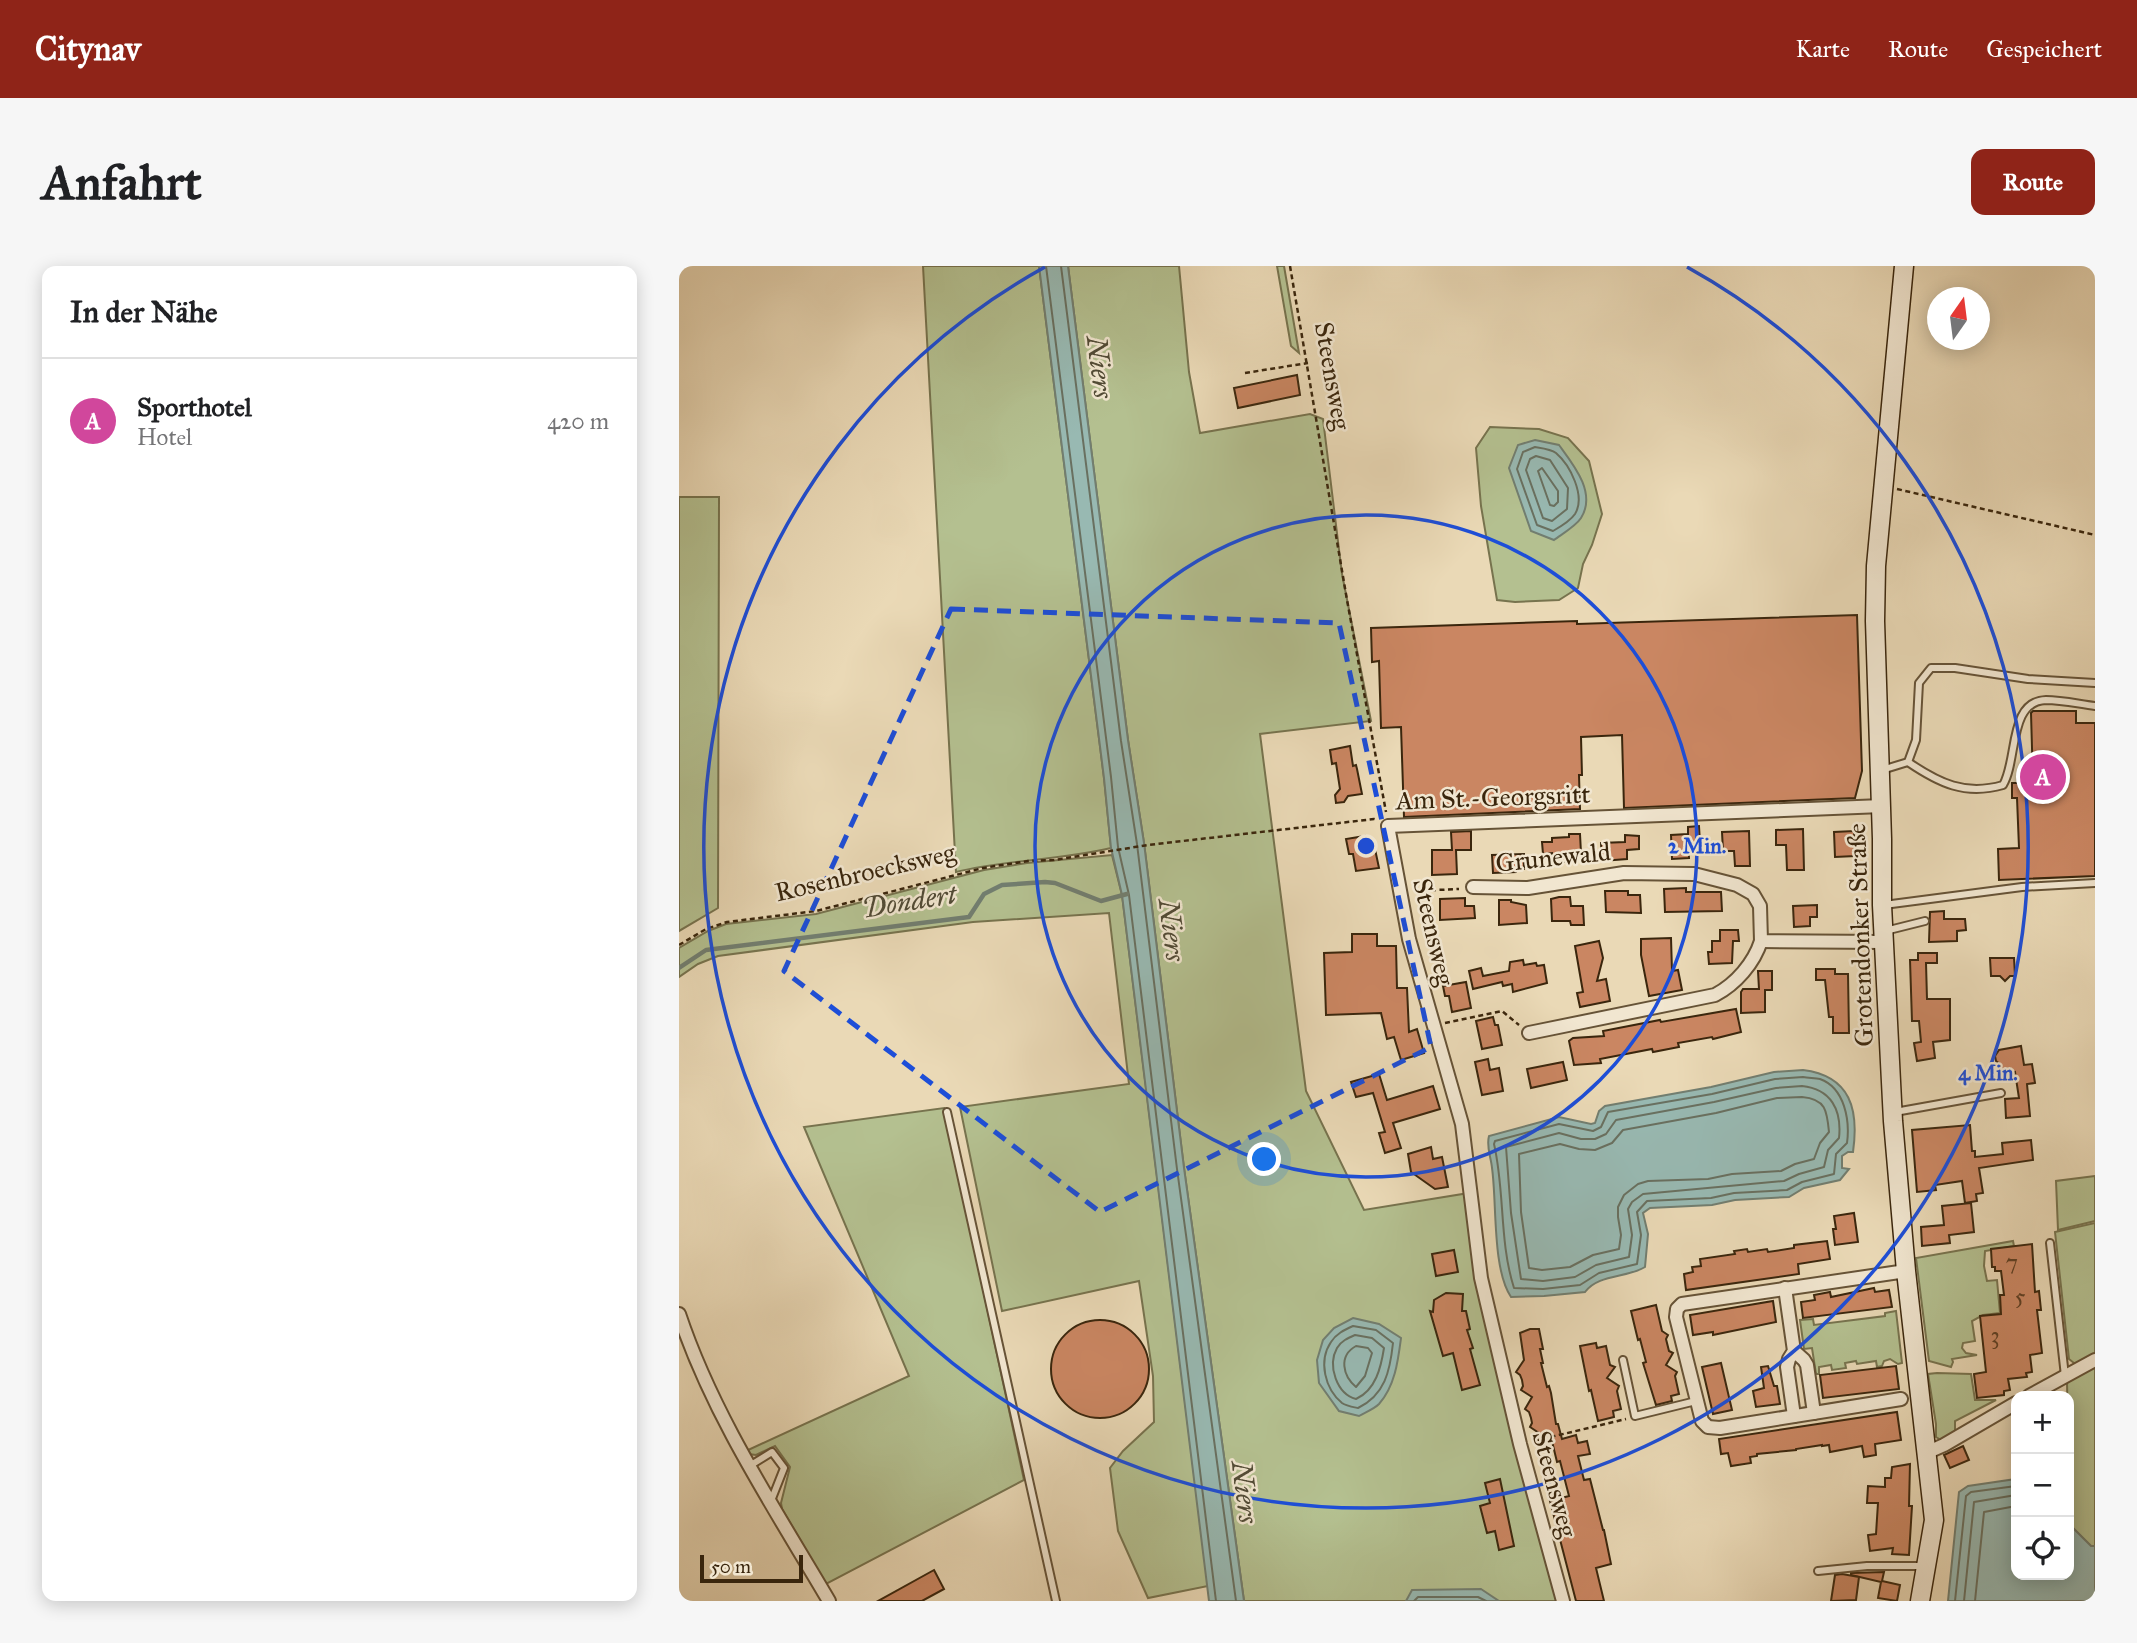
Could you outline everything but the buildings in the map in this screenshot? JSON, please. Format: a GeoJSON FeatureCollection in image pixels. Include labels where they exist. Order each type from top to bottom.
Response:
{"type":"FeatureCollection","features":[{"type":"Feature","properties":{"kind":"main road","name":"Grotendonker Straße"},"geometry":{"type":"LineString","coordinates":[[1904,266],[1876,566],[1875,621],[1882,905],[1893,1112],[1906,1271],[1934,1520],[1920,1601]]}},
{"type":"Feature","properties":{"kind":"street","name":"Am St.-Georgsritt"},"geometry":{"type":"LineString","coordinates":[[1388,826],[1881,806]]}},
{"type":"Feature","properties":{"kind":"street","name":"Steensweg"},"geometry":{"type":"LineString","coordinates":[[1388,826],[1409,939],[1462,1124],[1481,1279],[1520,1444],[1563,1601]]}},
{"type":"Feature","properties":{"kind":"street","name":"Grunewald"},"geometry":{"type":"LineString","coordinates":[[1473,887],[1528,888],[1624,873],[1694,874],[1737,885],[1753,894],[1760,906],[1761,941]]}},
{"type":"Feature","properties":{"kind":"street"},"geometry":{"type":"LineString","coordinates":[[1529,1033],[1715,995],[1728,988],[1756,957],[1761,941],[1884,937]]}},
{"type":"Feature","properties":{"kind":"street"},"geometry":{"type":"LineString","coordinates":[[1901,1399],[1708,1427],[1702,1421],[1696,1401],[1676,1317],[1679,1306],[1906,1271]]}},
{"type":"Feature","properties":{"kind":"street"},"geometry":{"type":"LineString","coordinates":[[1785,1288],[1794,1351],[1787,1367],[1794,1416]]}},
{"type":"Feature","properties":{"kind":"street"},"geometry":{"type":"LineString","coordinates":[[679,1314],[694,1359],[829,1601]]}},
{"type":"Feature","properties":{"kind":"street"},"geometry":{"type":"LineString","coordinates":[[1794,1351],[1807,1365],[1814,1413]]}},
{"type":"Feature","properties":{"kind":"street"},"geometry":{"type":"LineString","coordinates":[[2038,1391],[2095,1360]]}},
{"type":"Feature","properties":{"kind":"street"},"geometry":{"type":"LineString","coordinates":[[1926,1453],[2011,1406]]}},
{"type":"Feature","properties":{"kind":"lane"},"geometry":{"type":"LineString","coordinates":[[1908,762],[1916,740],[1919,683],[1931,668],[1955,668],[2028,679],[2095,683]]}},
{"type":"Feature","properties":{"kind":"lane"},"geometry":{"type":"LineString","coordinates":[[1908,762],[1934,780],[1983,791],[2003,785],[2009,775],[2019,717],[2025,709],[2043,700],[2095,706]]}},
{"type":"Feature","properties":{"kind":"lane"},"geometry":{"type":"LineString","coordinates":[[1880,771],[1908,762]]}},
{"type":"Feature","properties":{"kind":"lane"},"geometry":{"type":"LineString","coordinates":[[1882,905],[2022,887],[2095,883]]}},
{"type":"Feature","properties":{"kind":"lane"},"geometry":{"type":"LineString","coordinates":[[1884,937],[1925,921]]}},
{"type":"Feature","properties":{"kind":"lane"},"geometry":{"type":"LineString","coordinates":[[1893,1112],[2001,1093]]}},
{"type":"Feature","properties":{"kind":"lane"},"geometry":{"type":"LineString","coordinates":[[947,1112],[1056,1601]]}},
{"type":"Feature","properties":{"kind":"lane"},"geometry":{"type":"LineString","coordinates":[[2050,1243],[2065,1376]]}},
{"type":"Feature","properties":{"kind":"lane"},"geometry":{"type":"LineString","coordinates":[[1623,1360],[1635,1416],[1696,1401]]}},
{"type":"Feature","properties":{"kind":"lane"},"geometry":{"type":"LineString","coordinates":[[751,1465],[772,1452],[784,1468],[771,1501]]}},
{"type":"Feature","properties":{"kind":"lane"},"geometry":{"type":"LineString","coordinates":[[1818,1571],[1867,1566],[1927,1566]]}},
{"type":"Feature","properties":{"kind":"path","name":"Steensweg"},"geometry":{"type":"LineString","coordinates":[[1290,266],[1388,826]]}},
{"type":"Feature","properties":{"kind":"path"},"geometry":{"type":"LineString","coordinates":[[1245,373],[1308,363]]}},
{"type":"Feature","properties":{"kind":"path"},"geometry":{"type":"LineString","coordinates":[[1884,486],[2095,535]]}},
{"type":"Feature","properties":{"kind":"path","name":"Am St.-Georgsritt"},"geometry":{"type":"LineString","coordinates":[[1108,851],[1374,819],[1388,826]]}},
{"type":"Feature","properties":{"kind":"path","name":"Rosenbroecksweg"},"geometry":{"type":"LineString","coordinates":[[679,945],[706,929],[727,922],[816,911],[983,868],[1108,851]]}},
{"type":"Feature","properties":{"kind":"path"},"geometry":{"type":"LineString","coordinates":[[1400,891],[1473,887]]}},
{"type":"Feature","properties":{"kind":"path"},"geometry":{"type":"LineString","coordinates":[[1435,1026],[1502,1011],[1529,1033]]}},
{"type":"Feature","properties":{"kind":"path"},"geometry":{"type":"LineString","coordinates":[[1520,1444],[1635,1416]]}},
{"type":"Feature","properties":{"kind":"highlighted area"},"geometry":{"type":"Polygon","coordinates":[[[951,609],[1339,623],[1431,1047],[1100,1212],[784,971],[951,609]]]}},
{"type":"Feature","properties":{"kind":"green space"},"geometry":{"type":"Polygon","coordinates":[[[923,266],[1039,266],[1111,848],[956,872],[923,266]]]}},
{"type":"Feature","properties":{"kind":"green space"},"geometry":{"type":"Polygon","coordinates":[[[1068,266],[1179,266],[1189,372],[1200,433],[1310,414],[1323,419],[1342,574],[1371,721],[1260,734],[1306,1091],[1364,1210],[1469,1193],[1481,1278],[1563,1601],[1244,1601],[1184,1168],[1068,266]]]}},
{"type":"Feature","properties":{"kind":"green space"},"geometry":{"type":"Polygon","coordinates":[[[1277,266],[1284,266],[1299,353],[1291,346],[1277,266]]]}},
{"type":"Feature","properties":{"kind":"green space"},"geometry":{"type":"Polygon","coordinates":[[[1490,427],[1539,429],[1568,438],[1589,461],[1602,514],[1583,564],[1578,588],[1559,600],[1497,600],[1481,506],[1476,448],[1490,427]]]}},
{"type":"Feature","properties":{"kind":"green space"},"geometry":{"type":"Polygon","coordinates":[[[679,497],[719,497],[718,908],[679,931],[679,497]]]}},
{"type":"Feature","properties":{"kind":"green space"},"geometry":{"type":"Polygon","coordinates":[[[1112,855],[1122,895],[1208,1586],[1148,1598],[1118,1531],[1110,1468],[1123,1451],[1154,1422],[1153,1376],[1139,1281],[1002,1311],[960,1107],[1129,1084],[1109,913],[973,922],[718,956],[698,964],[679,977],[679,948],[726,924],[816,914],[984,870],[1112,855]]]}},
{"type":"Feature","properties":{"kind":"green space"},"geometry":{"type":"Polygon","coordinates":[[[944,1108],[1024,1480],[826,1584],[782,1509],[781,1503],[790,1467],[775,1446],[756,1455],[746,1451],[909,1376],[804,1127],[944,1108]]]}},
{"type":"Feature","properties":{"kind":"green space"},"geometry":{"type":"Polygon","coordinates":[[[2095,1176],[2095,1221],[2058,1230],[2056,1181],[2095,1176]]]}},
{"type":"Feature","properties":{"kind":"green space"},"geometry":{"type":"Polygon","coordinates":[[[2095,1223],[2095,1547],[2074,1529],[2074,1391],[2067,1391],[2067,1379],[2077,1372],[2074,1363],[2069,1359],[2055,1232],[2095,1223]]]}},
{"type":"Feature","properties":{"kind":"green space"},"geometry":{"type":"Polygon","coordinates":[[[2013,1241],[2014,1246],[1985,1251],[1987,1281],[1997,1280],[2000,1313],[1983,1315],[1972,1321],[1975,1341],[1963,1343],[1962,1348],[1966,1353],[1977,1355],[1952,1359],[1951,1367],[1929,1361],[1916,1258],[2013,1241]]]}},
{"type":"Feature","properties":{"kind":"green space"},"geometry":{"type":"Polygon","coordinates":[[[1896,1311],[1902,1363],[1898,1364],[1890,1359],[1877,1367],[1876,1361],[1857,1364],[1856,1361],[1845,1363],[1846,1368],[1832,1370],[1831,1365],[1819,1367],[1819,1374],[1816,1374],[1812,1348],[1804,1349],[1800,1320],[1813,1319],[1814,1325],[1885,1316],[1885,1313],[1896,1311]]]}},
{"type":"Feature","properties":{"kind":"green space"},"geometry":{"type":"Polygon","coordinates":[[[1928,1374],[1971,1374],[1975,1400],[1996,1400],[1955,1421],[1955,1431],[1941,1440],[1936,1437],[1928,1374]]]}},
{"type":"Feature","properties":{"kind":"water"},"geometry":{"type":"Polygon","coordinates":[[[1039,266],[1068,266],[1184,1168],[1244,1601],[1209,1601],[1122,895],[1111,848],[1039,266]]]}},
{"type":"Feature","properties":{"kind":"water"},"geometry":{"type":"Polygon","coordinates":[[[1535,440],[1559,445],[1585,489],[1585,508],[1581,518],[1554,540],[1531,531],[1509,468],[1518,445],[1535,440]]]}},
{"type":"Feature","properties":{"kind":"water"},"geometry":{"type":"Polygon","coordinates":[[[1803,1070],[1832,1079],[1848,1098],[1852,1109],[1855,1137],[1853,1152],[1842,1156],[1842,1168],[1849,1169],[1840,1180],[1804,1188],[1789,1197],[1650,1208],[1643,1213],[1648,1234],[1645,1267],[1597,1282],[1585,1292],[1511,1297],[1505,1285],[1498,1253],[1489,1136],[1559,1117],[1591,1124],[1595,1123],[1599,1111],[1605,1106],[1711,1087],[1774,1072],[1803,1070]]]}},
{"type":"Feature","properties":{"kind":"water"},"geometry":{"type":"Polygon","coordinates":[[[1353,1318],[1379,1324],[1401,1338],[1389,1389],[1379,1404],[1359,1416],[1339,1411],[1319,1383],[1317,1360],[1323,1340],[1334,1328],[1353,1318]]]}},
{"type":"Feature","properties":{"kind":"water"},"geometry":{"type":"Polygon","coordinates":[[[2011,1480],[2011,1580],[2074,1580],[2074,1529],[2091,1546],[2095,1546],[2095,1601],[1948,1601],[1959,1492],[1968,1486],[2011,1480]]]}},
{"type":"Feature","properties":{"kind":"water"},"geometry":{"type":"Polygon","coordinates":[[[1481,1589],[1499,1601],[1406,1601],[1412,1590],[1481,1589]]]}},
{"type":"Feature","properties":{"kind":"waterway","name":"Dondert"},"geometry":{"type":"LineString","coordinates":[[679,968],[706,950],[969,917],[984,894],[1002,885],[1055,883],[1101,901],[1127,894]]}},
{"type":"Feature","properties":{"kind":"place","name":"Sporthotel"},"geometry":{"type":"Point","coordinates":[2043,777]}},
{"type":"Feature","properties":{"kind":"water label","name":"Niers"},"geometry":{"type":"Point","coordinates":[1100,367]}},
{"type":"Feature","properties":{"kind":"water label","name":"Niers"},"geometry":{"type":"Point","coordinates":[1172,930]}},
{"type":"Feature","properties":{"kind":"water label","name":"Niers"},"geometry":{"type":"Point","coordinates":[1245,1492]}}]}
